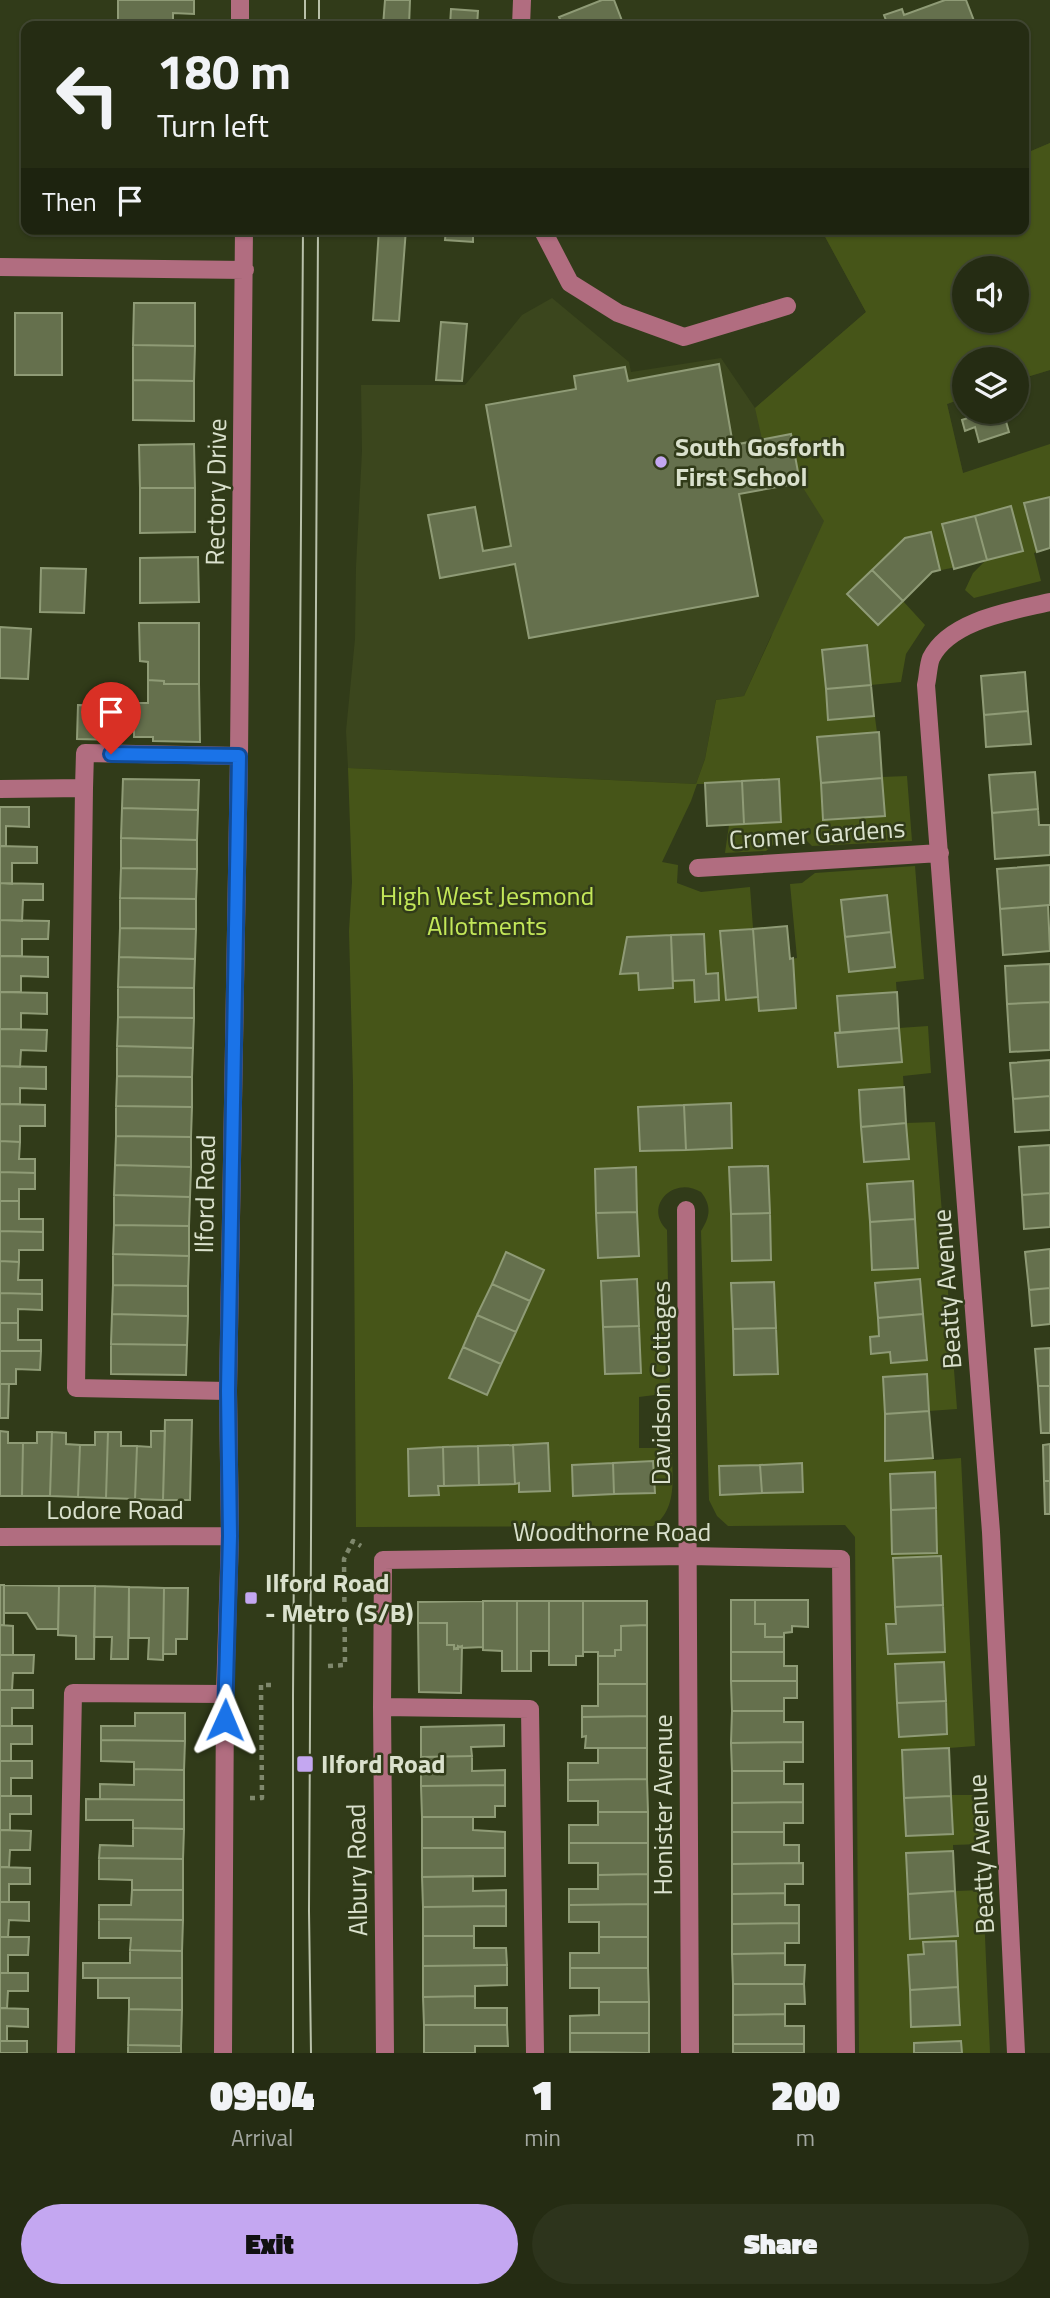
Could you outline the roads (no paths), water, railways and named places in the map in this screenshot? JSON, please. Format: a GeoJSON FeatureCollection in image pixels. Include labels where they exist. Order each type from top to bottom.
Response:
{"type":"FeatureCollection","features":[{"type":"Feature","properties":{"kind":"street"},"geometry":{"type":"LineString","coordinates":[[240,0],[240,21]]}},
{"type":"Feature","properties":{"kind":"street"},"geometry":{"type":"LineString","coordinates":[[521,21],[522,0]]}},
{"type":"Feature","properties":{"kind":"street","name":"Rectory Drive"},"geometry":{"type":"LineString","coordinates":[[239,756],[244,235]]}},
{"type":"Feature","properties":{"kind":"street"},"geometry":{"type":"LineString","coordinates":[[545,235],[570,283],[618,313],[684,337],[787,306]]}},
{"type":"Feature","properties":{"kind":"street"},"geometry":{"type":"LineString","coordinates":[[0,267],[245,270]]}},
{"type":"Feature","properties":{"kind":"street","name":"Beatty Avenue"},"geometry":{"type":"LineString","coordinates":[[1016,2053],[992,1532],[926,685],[931,659],[948,635],[974,623],[1050,602]]}},
{"type":"Feature","properties":{"kind":"street"},"geometry":{"type":"LineString","coordinates":[[228,1391],[76,1388],[84,788],[85,753],[239,756]]}},
{"type":"Feature","properties":{"kind":"street","name":"Ilford Road"},"geometry":{"type":"LineString","coordinates":[[223,2053],[225,1694],[230,1536],[228,1391],[239,756]]}},
{"type":"Feature","properties":{"kind":"street"},"geometry":{"type":"LineString","coordinates":[[0,789],[84,788]]}},
{"type":"Feature","properties":{"kind":"street","name":"Cromer Gardens"},"geometry":{"type":"LineString","coordinates":[[698,868],[940,852]]}},
{"type":"Feature","properties":{"kind":"street","name":"Davidson Cottages"},"geometry":{"type":"LineString","coordinates":[[686,1210],[689,1556]]}},
{"type":"Feature","properties":{"kind":"street","name":"Lodore Road"},"geometry":{"type":"LineString","coordinates":[[0,1537],[230,1536]]}},
{"type":"Feature","properties":{"kind":"street","name":"Woodthorne Road"},"geometry":{"type":"LineString","coordinates":[[383,1560],[689,1556],[841,1559],[846,2053]]}},
{"type":"Feature","properties":{"kind":"street","name":"Honister Avenue"},"geometry":{"type":"LineString","coordinates":[[689,1556],[690,2053]]}},
{"type":"Feature","properties":{"kind":"street","name":"Albury Road"},"geometry":{"type":"LineString","coordinates":[[383,1560],[385,2053]]}},
{"type":"Feature","properties":{"kind":"street"},"geometry":{"type":"LineString","coordinates":[[66,2053],[74,1693],[225,1694]]}},
{"type":"Feature","properties":{"kind":"street"},"geometry":{"type":"LineString","coordinates":[[382,1707],[530,1709],[535,2053]]}},
{"type":"Feature","properties":{"kind":"tram line"},"geometry":{"type":"LineString","coordinates":[[305,0],[305,21]]}},
{"type":"Feature","properties":{"kind":"tram line"},"geometry":{"type":"LineString","coordinates":[[319,0],[319,21]]}},
{"type":"Feature","properties":{"kind":"tram line"},"geometry":{"type":"LineString","coordinates":[[293,2053],[303,235]]}},
{"type":"Feature","properties":{"kind":"tram line"},"geometry":{"type":"LineString","coordinates":[[311,2053],[309,1911],[318,235]]}},
{"type":"Feature","properties":{"kind":"place","name":"South Gosforth First School"},"geometry":{"type":"Point","coordinates":[661,462]}},
{"type":"Feature","properties":{"kind":"place","name":"Ilford Road - Metro (S/B)"},"geometry":{"type":"Point","coordinates":[251,1598]}},
{"type":"Feature","properties":{"kind":"place","name":"Ilford Road"},"geometry":{"type":"Point","coordinates":[305,1764]}},
{"type":"Feature","properties":{"kind":"park label","name":"High West Jesmond Allotments"},"geometry":{"type":"Point","coordinates":[487,911]}}]}
